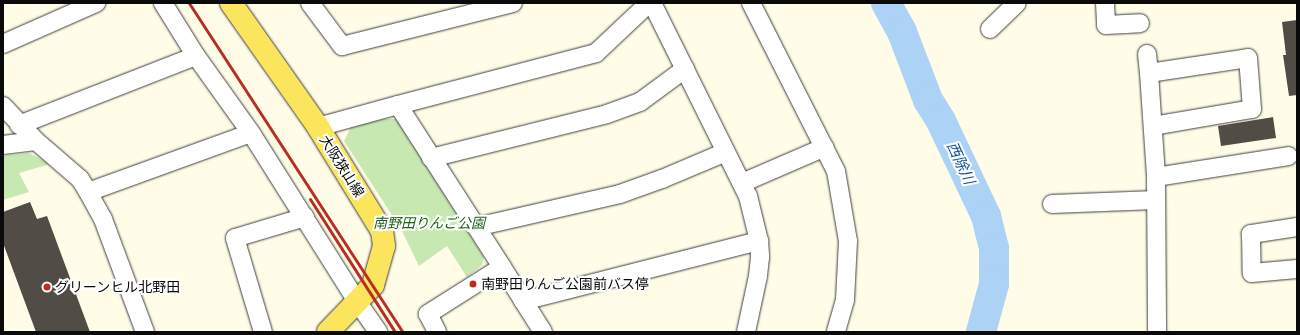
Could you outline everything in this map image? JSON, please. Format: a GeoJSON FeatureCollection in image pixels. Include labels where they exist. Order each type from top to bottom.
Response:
{"type":"FeatureCollection","features":[{"type":"Feature","properties":{"kind":"main road","name":"大阪狭山線"},"geometry":{"type":"LineString","coordinates":[[231,3],[318,127],[382,231],[384,246],[373,285],[358,303],[328,332]]}},
{"type":"Feature","properties":{"kind":"street"},"geometry":{"type":"LineString","coordinates":[[3,44],[96,3]]}},
{"type":"Feature","properties":{"kind":"street"},"geometry":{"type":"LineString","coordinates":[[163,3],[196,56],[251,133],[358,303],[378,332]]}},
{"type":"Feature","properties":{"kind":"street"},"geometry":{"type":"LineString","coordinates":[[310,3],[342,46],[513,3]]}},
{"type":"Feature","properties":{"kind":"street"},"geometry":{"type":"LineString","coordinates":[[318,127],[596,52],[649,3]]}},
{"type":"Feature","properties":{"kind":"street"},"geometry":{"type":"LineString","coordinates":[[652,3],[748,196],[759,241],[758,276],[745,332]]}},
{"type":"Feature","properties":{"kind":"street"},"geometry":{"type":"LineString","coordinates":[[751,3],[836,171],[848,241],[845,300],[836,332]]}},
{"type":"Feature","properties":{"kind":"street"},"geometry":{"type":"LineString","coordinates":[[1105,3],[1106,25],[1140,23]]}},
{"type":"Feature","properties":{"kind":"street"},"geometry":{"type":"LineString","coordinates":[[990,29],[1008,6]]}},
{"type":"Feature","properties":{"kind":"street"},"geometry":{"type":"LineString","coordinates":[[1147,54],[1156,177],[1157,332]]}},
{"type":"Feature","properties":{"kind":"street"},"geometry":{"type":"LineString","coordinates":[[20,125],[196,56]]}},
{"type":"Feature","properties":{"kind":"street"},"geometry":{"type":"LineString","coordinates":[[1149,73],[1248,58],[1252,109],[1153,126]]}},
{"type":"Feature","properties":{"kind":"street"},"geometry":{"type":"LineString","coordinates":[[431,158],[607,114],[640,102],[685,69]]}},
{"type":"Feature","properties":{"kind":"street"},"geometry":{"type":"LineString","coordinates":[[398,105],[543,332]]}},
{"type":"Feature","properties":{"kind":"street"},"geometry":{"type":"LineString","coordinates":[[3,106],[36,141],[80,179],[103,219],[145,332]]}},
{"type":"Feature","properties":{"kind":"street"},"geometry":{"type":"LineString","coordinates":[[88,192],[251,133]]}},
{"type":"Feature","properties":{"kind":"street"},"geometry":{"type":"LineString","coordinates":[[3,145],[36,141]]}},
{"type":"Feature","properties":{"kind":"street"},"geometry":{"type":"LineString","coordinates":[[742,183],[824,147]]}},
{"type":"Feature","properties":{"kind":"street"},"geometry":{"type":"LineString","coordinates":[[476,227],[620,194],[662,179],[726,152]]}},
{"type":"Feature","properties":{"kind":"street"},"geometry":{"type":"LineString","coordinates":[[1156,177],[1288,156]]}},
{"type":"Feature","properties":{"kind":"street"},"geometry":{"type":"LineString","coordinates":[[1052,204],[1156,200]]}},
{"type":"Feature","properties":{"kind":"street"},"geometry":{"type":"LineString","coordinates":[[263,332],[235,238],[305,217]]}},
{"type":"Feature","properties":{"kind":"street"},"geometry":{"type":"LineString","coordinates":[[1297,227],[1251,234],[1252,273],[1297,269]]}},
{"type":"Feature","properties":{"kind":"street"},"geometry":{"type":"LineString","coordinates":[[523,301],[759,241]]}},
{"type":"Feature","properties":{"kind":"street"},"geometry":{"type":"LineString","coordinates":[[436,332],[428,314],[502,267]]}},
{"type":"Feature","properties":{"kind":"green space","name":"南野田りんご公園"},"geometry":{"type":"Polygon","coordinates":[[[384,119],[396,119],[484,257],[482,265],[467,277],[447,246],[419,266],[401,229],[344,141],[351,127],[384,119]]]}},
{"type":"Feature","properties":{"kind":"green space"},"geometry":{"type":"Polygon","coordinates":[[[29,153],[50,164],[19,173],[29,192],[3,200],[3,156],[29,153]]]}},
{"type":"Feature","properties":{"kind":"building"},"geometry":{"type":"Polygon","coordinates":[[[1297,20],[1297,95],[1289,96],[1283,55],[1286,55],[1282,22],[1297,20]]]}},
{"type":"Feature","properties":{"kind":"building"},"geometry":{"type":"Polygon","coordinates":[[[1273,117],[1276,138],[1221,146],[1218,126],[1273,117]]]}},
{"type":"Feature","properties":{"kind":"building","name":"グリーンヒル北野田"},"geometry":{"type":"Polygon","coordinates":[[[30,202],[37,219],[47,216],[90,332],[36,332],[3,243],[3,212],[30,202]]]}},
{"type":"Feature","properties":{"kind":"waterway","name":"西除川"},"geometry":{"type":"LineString","coordinates":[[886,3],[902,32],[928,100],[941,121],[986,216],[994,248],[994,284],[981,332]]}},
{"type":"Feature","properties":{"kind":"railway"},"geometry":{"type":"LineString","coordinates":[[189,3],[403,332]]}},
{"type":"Feature","properties":{"kind":"railway"},"geometry":{"type":"LineString","coordinates":[[310,199],[395,332]]}},
{"type":"Feature","properties":{"kind":"place","name":"南野田りんご公園前バス停"},"geometry":{"type":"Point","coordinates":[473,284]}},
{"type":"Feature","properties":{"kind":"place","name":"グリーンヒル北野田"},"geometry":{"type":"Point","coordinates":[47,287]}}]}
